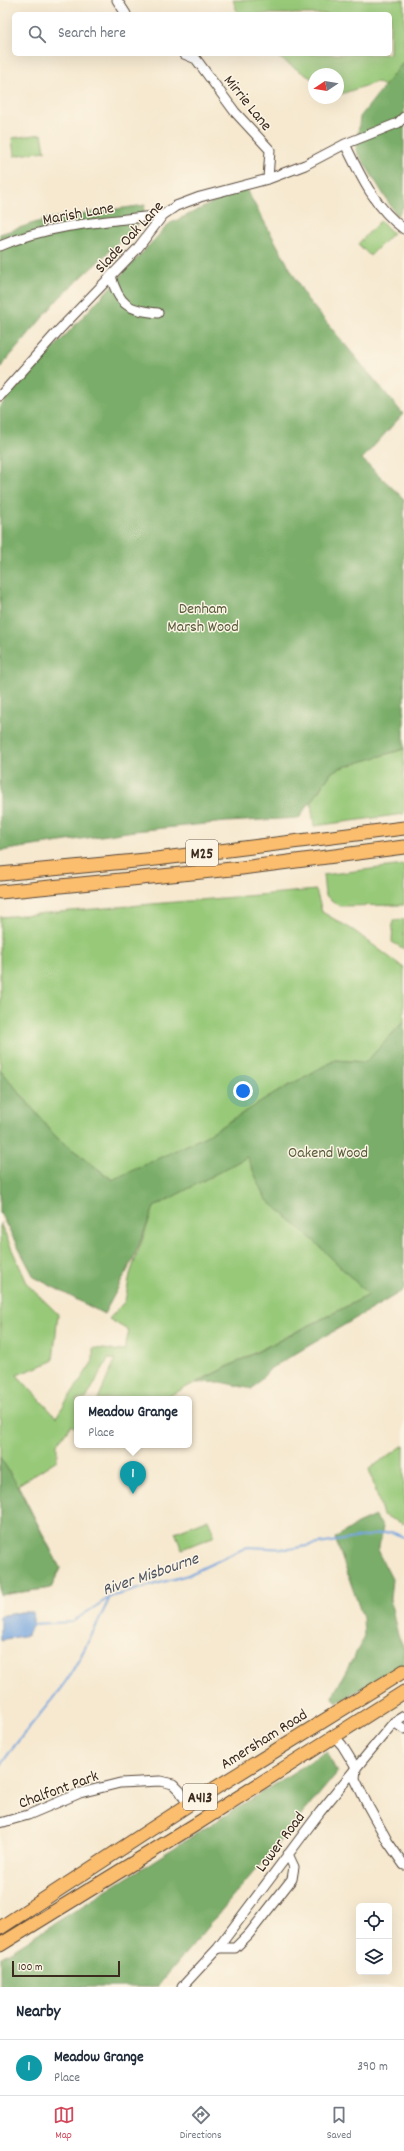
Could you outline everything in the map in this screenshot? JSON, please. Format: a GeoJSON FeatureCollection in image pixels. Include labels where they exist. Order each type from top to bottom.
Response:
{"type":"FeatureCollection","features":[{"type":"Feature","properties":{"kind":"highway","name":"M25"},"geometry":{"type":"LineString","coordinates":[[0,874],[180,856],[404,828]]}},
{"type":"Feature","properties":{"kind":"highway","name":"M25"},"geometry":{"type":"LineString","coordinates":[[0,892],[242,868],[404,846]]}},
{"type":"Feature","properties":{"kind":"highway","name":"Amersham Road"},"geometry":{"type":"LineString","coordinates":[[0,1928],[188,1804],[404,1671]]}},
{"type":"Feature","properties":{"kind":"highway","name":"A413"},"geometry":{"type":"LineString","coordinates":[[0,1945],[404,1692]]}},
{"type":"Feature","properties":{"kind":"street"},"geometry":{"type":"LineString","coordinates":[[117,0],[125,12]]}},
{"type":"Feature","properties":{"kind":"street","name":"Mirrie Lane"},"geometry":{"type":"LineString","coordinates":[[189,56],[196,59],[235,112],[270,150],[268,179]]}},
{"type":"Feature","properties":{"kind":"street","name":"Slade Oak Lane"},"geometry":{"type":"LineString","coordinates":[[0,396],[137,249],[163,215],[176,206],[200,197],[268,179],[305,166],[345,144],[398,123],[404,117]]}},
{"type":"Feature","properties":{"kind":"street"},"geometry":{"type":"LineString","coordinates":[[345,144],[368,189],[393,221],[404,229]]}},
{"type":"Feature","properties":{"kind":"street","name":"Marish Lane"},"geometry":{"type":"LineString","coordinates":[[0,246],[22,237],[91,222],[163,215]]}},
{"type":"Feature","properties":{"kind":"street"},"geometry":{"type":"LineString","coordinates":[[111,276],[114,288],[124,304],[136,311],[158,313]]}},
{"type":"Feature","properties":{"kind":"street","name":"Lower Road"},"geometry":{"type":"LineString","coordinates":[[182,1987],[218,1948],[288,1854],[356,1768],[394,1722],[404,1716]]}},
{"type":"Feature","properties":{"kind":"street"},"geometry":{"type":"LineString","coordinates":[[394,1722],[404,1729]]}},
{"type":"Feature","properties":{"kind":"street"},"geometry":{"type":"LineString","coordinates":[[334,1736],[342,1745],[356,1768],[355,1779],[368,1806],[388,1842],[404,1865]]}},
{"type":"Feature","properties":{"kind":"street","name":"Chalfont Park"},"geometry":{"type":"LineString","coordinates":[[0,1823],[28,1815],[80,1793],[120,1783],[160,1782],[173,1784],[188,1804]]}},
{"type":"Feature","properties":{"kind":"street"},"geometry":{"type":"LineString","coordinates":[[218,1948],[235,1948],[249,1934],[292,1879],[294,1867],[288,1854]]}},
{"type":"Feature","properties":{"kind":"green space"},"geometry":{"type":"Polygon","coordinates":[[[233,0],[404,0],[404,96],[377,82],[344,93],[344,68],[308,68],[308,76],[276,56],[392,56],[392,12],[237,12],[233,0]]]}},
{"type":"Feature","properties":{"kind":"green space"},"geometry":{"type":"Polygon","coordinates":[[[404,61],[404,206],[397,216],[356,150],[360,117],[404,61]]]}},
{"type":"Feature","properties":{"kind":"green space"},"geometry":{"type":"Polygon","coordinates":[[[42,134],[45,151],[14,156],[12,138],[42,134]]]}},
{"type":"Feature","properties":{"kind":"green space","name":"Denham Marsh Wood"},"geometry":{"type":"Polygon","coordinates":[[[245,187],[307,299],[403,414],[362,459],[404,499],[404,749],[337,769],[332,772],[299,818],[226,822],[134,831],[0,851],[0,406],[169,224],[245,187]]]}},
{"type":"Feature","properties":{"kind":"green space"},"geometry":{"type":"Polygon","coordinates":[[[145,205],[142,221],[59,298],[0,368],[0,234],[47,219],[145,205]]]}},
{"type":"Feature","properties":{"kind":"green space"},"geometry":{"type":"Polygon","coordinates":[[[380,221],[393,233],[370,256],[358,244],[380,221]]]}},
{"type":"Feature","properties":{"kind":"green space"},"geometry":{"type":"Polygon","coordinates":[[[404,749],[404,814],[314,826],[311,803],[332,772],[337,769],[404,749]]]}},
{"type":"Feature","properties":{"kind":"green space"},"geometry":{"type":"Polygon","coordinates":[[[404,865],[404,905],[339,906],[325,895],[323,875],[404,865]]]}},
{"type":"Feature","properties":{"kind":"green space"},"geometry":{"type":"Polygon","coordinates":[[[316,890],[322,912],[353,930],[404,968],[404,1021],[366,1062],[335,1060],[279,1091],[204,1137],[113,1180],[56,1137],[0,1069],[0,917],[316,890]]]}},
{"type":"Feature","properties":{"kind":"green space"},"geometry":{"type":"Polygon","coordinates":[[[404,919],[404,949],[392,942],[393,920],[404,919]]]}},
{"type":"Feature","properties":{"kind":"green space","name":"Oakend Wood"},"geometry":{"type":"Polygon","coordinates":[[[404,1021],[404,1290],[271,1368],[252,1389],[221,1382],[196,1383],[369,1295],[314,1241],[266,1199],[247,1157],[154,1207],[133,1260],[104,1314],[34,1277],[0,1213],[0,1069],[56,1137],[112,1180],[204,1137],[279,1091],[335,1060],[366,1062],[404,1021]]]}},
{"type":"Feature","properties":{"kind":"green space"},"geometry":{"type":"Polygon","coordinates":[[[247,1157],[266,1199],[314,1241],[369,1295],[169,1396],[99,1396],[115,1360],[108,1359],[88,1396],[74,1396],[74,1427],[71,1425],[57,1444],[57,1460],[18,1485],[60,1568],[51,1588],[0,1595],[0,1223],[28,1285],[58,1314],[53,1361],[17,1375],[56,1417],[93,1361],[93,1348],[124,1351],[129,1331],[109,1319],[125,1301],[130,1274],[154,1207],[247,1157]]]}},
{"type":"Feature","properties":{"kind":"green space"},"geometry":{"type":"Polygon","coordinates":[[[404,1445],[404,1524],[383,1515],[369,1469],[404,1445]]]}},
{"type":"Feature","properties":{"kind":"green space"},"geometry":{"type":"Polygon","coordinates":[[[0,1457],[15,1481],[60,1568],[51,1588],[0,1595],[0,1457]]]}},
{"type":"Feature","properties":{"kind":"green space"},"geometry":{"type":"Polygon","coordinates":[[[375,1516],[383,1527],[378,1552],[392,1579],[390,1600],[398,1635],[404,1648],[404,1665],[337,1702],[332,1697],[364,1638],[363,1618],[335,1538],[357,1524],[375,1516]]]}},
{"type":"Feature","properties":{"kind":"green space"},"geometry":{"type":"Polygon","coordinates":[[[208,1519],[215,1536],[182,1549],[175,1532],[208,1519]]]}},
{"type":"Feature","properties":{"kind":"green space"},"geometry":{"type":"Polygon","coordinates":[[[327,1751],[337,1773],[157,1987],[0,1987],[0,1958],[327,1751]]]}},
{"type":"Feature","properties":{"kind":"water"},"geometry":{"type":"Polygon","coordinates":[[[21,1612],[33,1612],[33,1624],[28,1635],[0,1640],[0,1616],[21,1612]]]}},
{"type":"Feature","properties":{"kind":"waterway","name":"River Misbourne"},"geometry":{"type":"LineString","coordinates":[[31,1624],[72,1622],[110,1597],[188,1575],[247,1547],[289,1549],[391,1532],[404,1537]]}},
{"type":"Feature","properties":{"kind":"waterway"},"geometry":{"type":"LineString","coordinates":[[0,1766],[66,1681],[84,1650],[110,1597]]}},
{"type":"Feature","properties":{"kind":"place","name":"Meadow Grange"},"geometry":{"type":"Point","coordinates":[133,1494]}}]}
